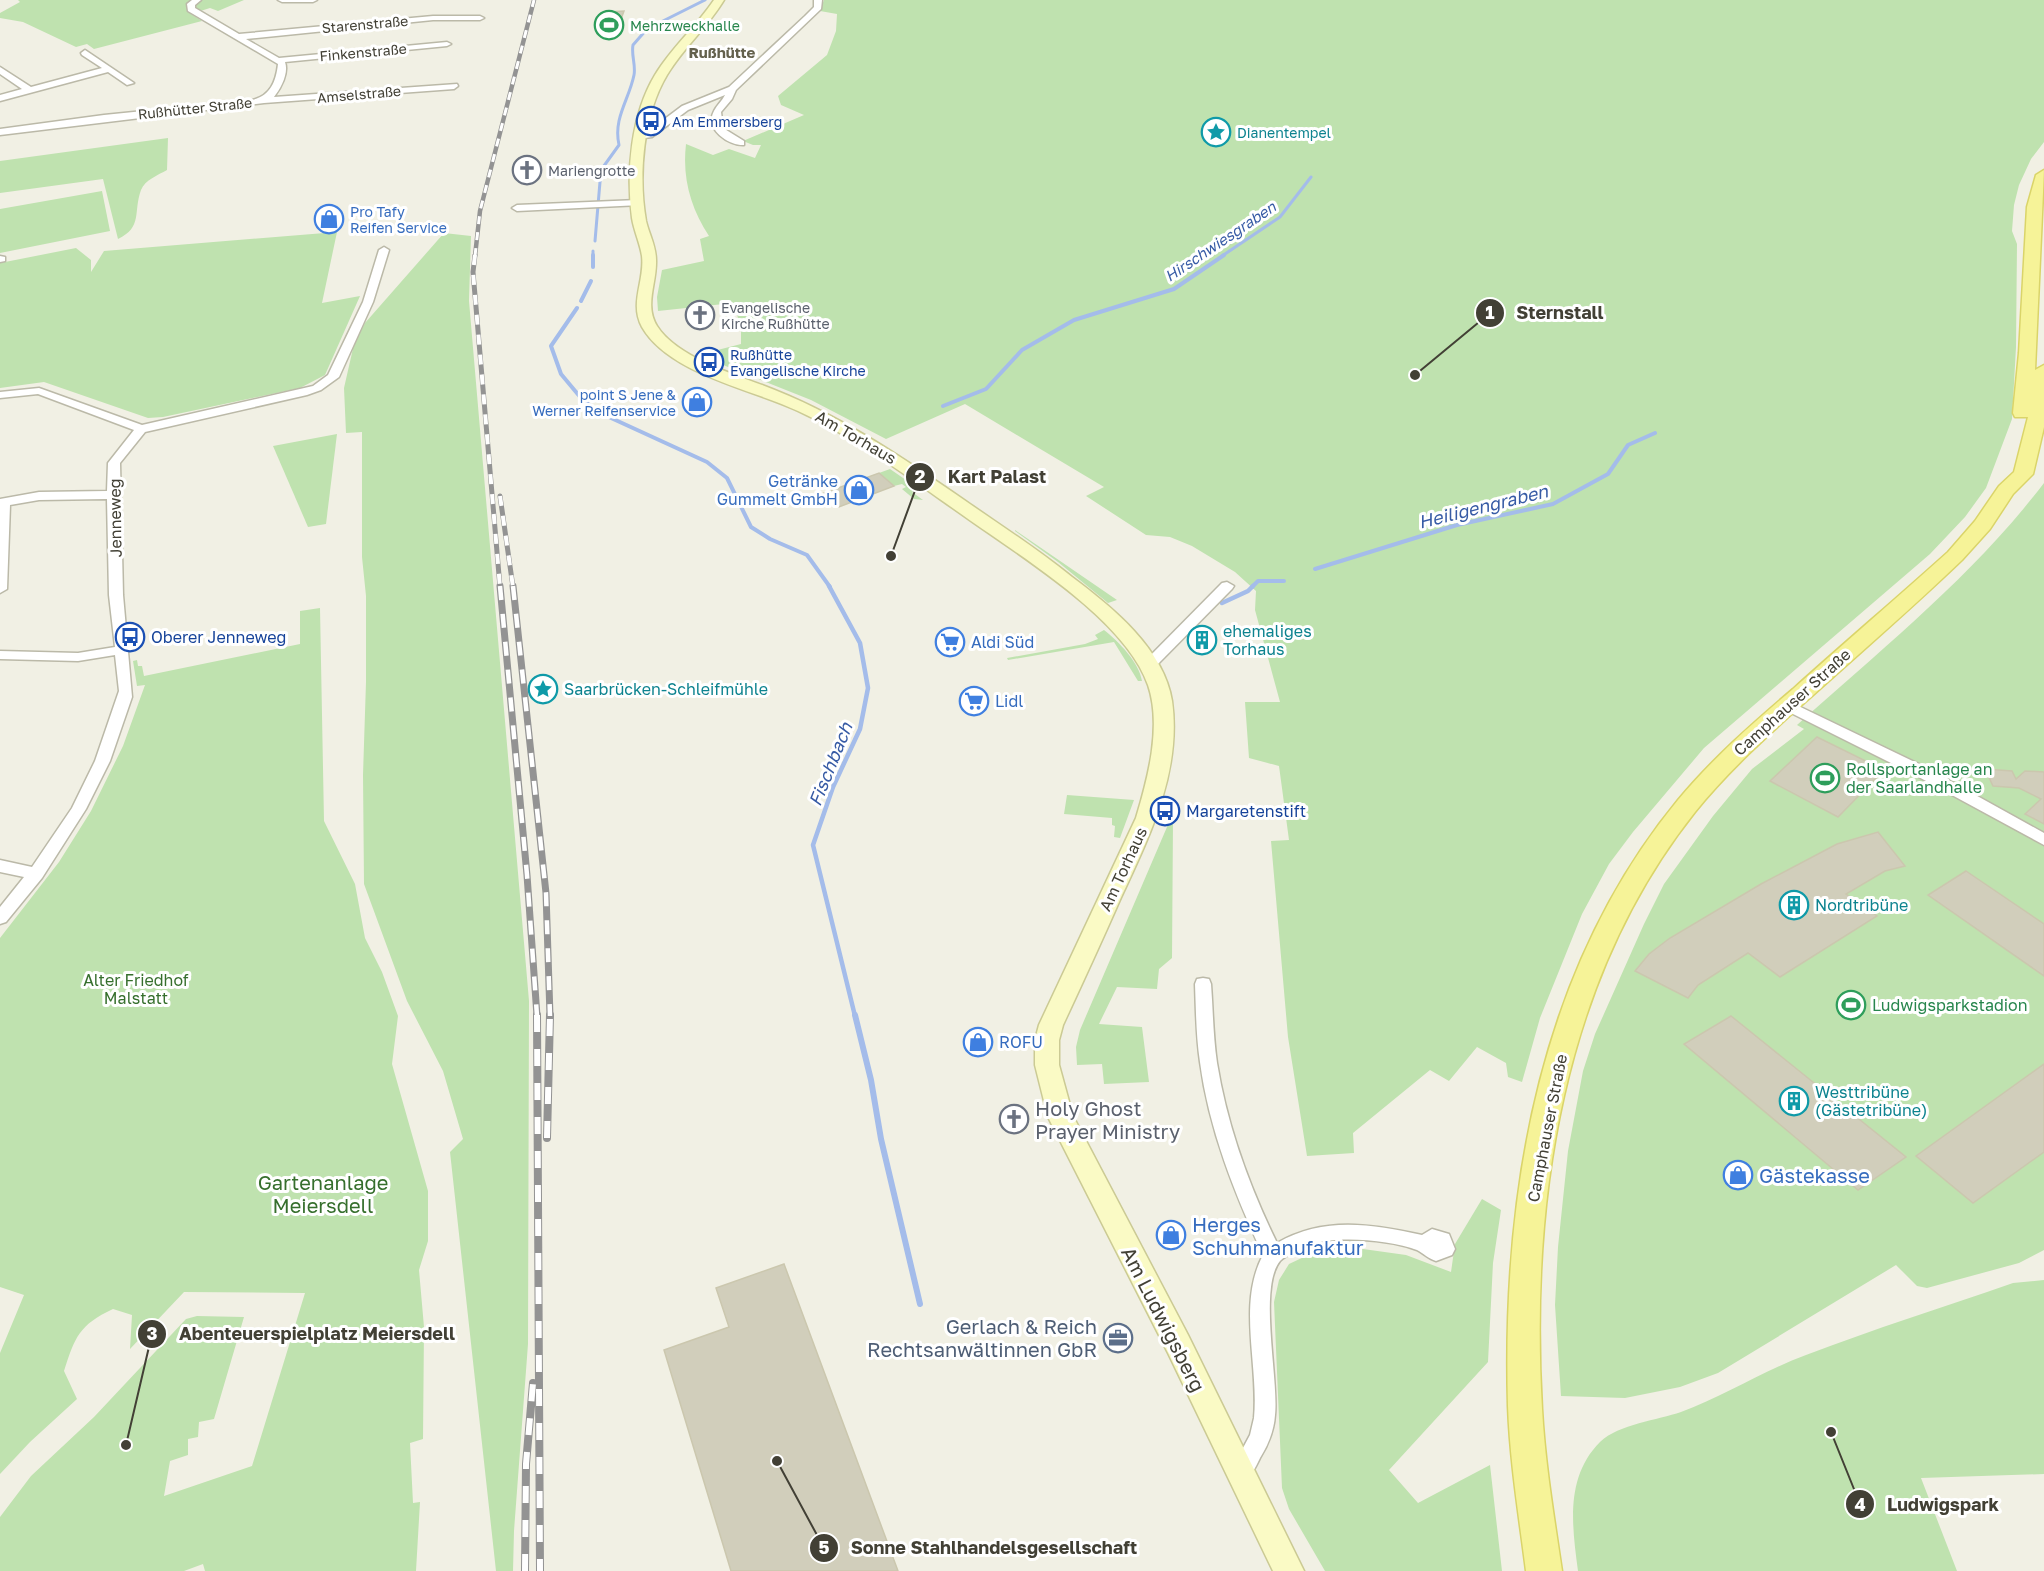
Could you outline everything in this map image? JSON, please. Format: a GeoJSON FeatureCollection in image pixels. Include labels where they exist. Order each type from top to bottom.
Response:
{"type":"FeatureCollection","features":[{"type":"Feature","properties":{"kind":"main road","name":"Am Torhaus"},"geometry":{"type":"LineString","coordinates":[[719,0],[706,21],[660,77],[640,137],[638,203],[649,264],[642,292],[646,319],[661,341],[680,355],[805,408],[884,452],[1048,566],[1090,601],[1125,636],[1148,666],[1158,685],[1162,707],[1154,797],[1135,846],[1051,1025],[1047,1040],[1047,1065]]}},
{"type":"Feature","properties":{"kind":"main road","name":"Camphauser Straße"},"geometry":{"type":"LineString","coordinates":[[2007,490],[2008,471],[2021,428],[2028,353],[2035,207],[2038,187],[2044,175]]}},
{"type":"Feature","properties":{"kind":"main road","name":"Camphauser Straße"},"geometry":{"type":"LineString","coordinates":[[1544,1571],[1525,1409],[1525,1282],[1530,1214],[1552,1087],[1568,1027],[1599,945],[1636,874],[1686,806],[1728,759],[1954,556],[1983,525],[2007,490],[2023,474],[2037,417],[2044,370]]}},
{"type":"Feature","properties":{"kind":"main road","name":"Am Ludwigsberg"},"geometry":{"type":"LineString","coordinates":[[1047,1065],[1054,1095],[1065,1125],[1289,1571]]}},
{"type":"Feature","properties":{"kind":"street"},"geometry":{"type":"LineString","coordinates":[[197,0],[191,4],[191,9],[279,60]]}},
{"type":"Feature","properties":{"kind":"street"},"geometry":{"type":"LineString","coordinates":[[282,0],[313,0]]}},
{"type":"Feature","properties":{"kind":"street"},"geometry":{"type":"LineString","coordinates":[[640,137],[649,135],[685,108],[732,89],[808,18],[818,7],[818,0]]}},
{"type":"Feature","properties":{"kind":"street","name":"Starenstraße"},"geometry":{"type":"LineString","coordinates":[[238,37],[286,31],[480,18]]}},
{"type":"Feature","properties":{"kind":"street","name":"Starenstraße"},"geometry":{"type":"LineString","coordinates":[[225,30],[286,31]]}},
{"type":"Feature","properties":{"kind":"street","name":"Finkenstraße"},"geometry":{"type":"LineString","coordinates":[[279,60],[447,44]]}},
{"type":"Feature","properties":{"kind":"street"},"geometry":{"type":"LineString","coordinates":[[85,53],[130,83]]}},
{"type":"Feature","properties":{"kind":"street","name":"Rußhütter Straße"},"geometry":{"type":"LineString","coordinates":[[0,132],[264,100],[274,94],[283,66],[279,60]]}},
{"type":"Feature","properties":{"kind":"street"},"geometry":{"type":"LineString","coordinates":[[0,98],[109,69]]}},
{"type":"Feature","properties":{"kind":"street"},"geometry":{"type":"LineString","coordinates":[[0,70],[29,90]]}},
{"type":"Feature","properties":{"kind":"street","name":"Amselstraße"},"geometry":{"type":"LineString","coordinates":[[264,100],[454,86]]}},
{"type":"Feature","properties":{"kind":"street"},"geometry":{"type":"LineString","coordinates":[[732,89],[728,99],[717,112],[717,129],[722,135],[741,143]]}},
{"type":"Feature","properties":{"kind":"street"},"geometry":{"type":"LineString","coordinates":[[517,208],[638,203]]}},
{"type":"Feature","properties":{"kind":"street"},"geometry":{"type":"LineString","coordinates":[[0,395],[39,391],[141,429],[303,393],[326,383],[333,377],[368,302],[384,250]]}},
{"type":"Feature","properties":{"kind":"street","name":"Jenneweg"},"geometry":{"type":"LineString","coordinates":[[0,918],[36,874],[85,801],[110,744],[126,691],[116,595],[114,463],[141,429]]}},
{"type":"Feature","properties":{"kind":"street"},"geometry":{"type":"LineString","coordinates":[[0,588],[2,503],[46,496],[115,495]]}},
{"type":"Feature","properties":{"kind":"street"},"geometry":{"type":"LineString","coordinates":[[1148,666],[1227,586]]}},
{"type":"Feature","properties":{"kind":"street"},"geometry":{"type":"LineString","coordinates":[[0,655],[78,657],[120,650]]}},
{"type":"Feature","properties":{"kind":"street"},"geometry":{"type":"LineString","coordinates":[[1788,706],[1911,767],[2044,840]]}},
{"type":"Feature","properties":{"kind":"street"},"geometry":{"type":"LineString","coordinates":[[0,866],[36,874]]}},
{"type":"Feature","properties":{"kind":"street"},"geometry":{"type":"LineString","coordinates":[[1203,984],[1205,1035],[1218,1113],[1250,1207],[1274,1255]]}},
{"type":"Feature","properties":{"kind":"street"},"geometry":{"type":"LineString","coordinates":[[1241,1472],[1263,1426],[1266,1407],[1261,1323],[1262,1296],[1266,1274],[1274,1255],[1294,1242],[1321,1233],[1349,1233],[1426,1244]]}},
{"type":"Feature","properties":{"kind":"green space"},"geometry":{"type":"Polygon","coordinates":[[[18,0],[244,0],[218,11],[210,8],[191,14],[202,21],[94,49],[87,44],[76,47],[23,22],[0,18],[0,13],[20,2],[18,0]]]}},
{"type":"Feature","properties":{"kind":"green space"},"geometry":{"type":"Polygon","coordinates":[[[824,0],[2044,0],[2044,142],[2031,159],[2019,185],[2014,205],[2012,231],[2017,244],[2016,347],[2012,419],[1986,488],[1965,517],[1930,554],[1704,748],[1633,832],[1609,864],[1582,914],[1540,1018],[1522,1082],[1508,1077],[1506,1063],[1477,1047],[1449,1081],[1430,1070],[1353,1133],[1354,1153],[1307,1156],[1288,1037],[1271,841],[1289,840],[1279,766],[1249,758],[1245,702],[1280,702],[1255,610],[1256,591],[1235,572],[1192,546],[1170,537],[1146,535],[1086,496],[1104,487],[965,404],[886,439],[811,400],[698,355],[741,344],[741,327],[733,303],[658,311],[657,297],[662,270],[704,261],[700,239],[709,236],[697,215],[689,193],[685,169],[686,144],[713,155],[729,149],[755,158],[761,145],[743,141],[804,115],[781,105],[778,96],[827,55],[836,31],[837,14],[820,11],[824,0]]]}},
{"type":"Feature","properties":{"kind":"green space"},"geometry":{"type":"Polygon","coordinates":[[[168,138],[167,170],[145,183],[141,190],[134,224],[126,234],[118,239],[103,179],[0,193],[0,161],[168,138]]]}},
{"type":"Feature","properties":{"kind":"green space"},"geometry":{"type":"Polygon","coordinates":[[[102,191],[110,231],[0,253],[0,209],[102,191]]]}},
{"type":"Feature","properties":{"kind":"green space"},"geometry":{"type":"Polygon","coordinates":[[[337,232],[322,303],[360,296],[325,375],[300,388],[163,417],[148,418],[44,382],[0,388],[0,263],[76,248],[91,260],[91,272],[104,251],[337,232]]]}},
{"type":"Feature","properties":{"kind":"green space"},"geometry":{"type":"Polygon","coordinates":[[[444,233],[471,236],[469,301],[529,1001],[528,1344],[513,1571],[496,1571],[450,1152],[463,1139],[443,1071],[407,1001],[364,884],[366,596],[362,557],[362,432],[346,433],[344,388],[354,344],[365,323],[444,233]]]}},
{"type":"Feature","properties":{"kind":"green space"},"geometry":{"type":"Polygon","coordinates":[[[337,434],[326,524],[308,527],[273,446],[337,434]]]}},
{"type":"Feature","properties":{"kind":"green space"},"geometry":{"type":"Polygon","coordinates":[[[890,469],[919,489],[912,492],[923,500],[914,499],[902,489],[906,487],[902,484],[894,486],[879,473],[890,469]]]}},
{"type":"Feature","properties":{"kind":"green space"},"geometry":{"type":"Polygon","coordinates":[[[2044,483],[2044,1250],[2019,1263],[1927,1288],[1917,1286],[1896,1265],[1718,1373],[1680,1387],[1625,1398],[1561,1396],[1555,1305],[1558,1247],[1568,1151],[1583,1071],[1595,1034],[1664,884],[1713,816],[1752,769],[1804,729],[1797,725],[1958,580],[2017,517],[2044,483]]]}},
{"type":"Feature","properties":{"kind":"green space"},"geometry":{"type":"Polygon","coordinates":[[[1015,531],[1117,600],[1108,603],[1058,562],[1015,531]]]}},
{"type":"Feature","properties":{"kind":"green space"},"geometry":{"type":"Polygon","coordinates":[[[320,608],[324,821],[355,884],[365,938],[382,972],[398,1016],[392,1064],[428,1191],[428,1241],[419,1270],[424,1327],[423,1439],[410,1443],[413,1503],[420,1502],[416,1571],[205,1571],[203,1564],[184,1571],[0,1571],[0,1517],[31,1476],[94,1417],[186,1319],[197,1316],[244,1317],[214,1419],[199,1422],[198,1437],[188,1439],[188,1455],[170,1461],[164,1496],[252,1466],[305,1293],[184,1292],[130,1349],[132,1315],[113,1309],[102,1315],[80,1333],[64,1371],[77,1399],[30,1442],[0,1474],[0,1353],[24,1295],[0,1287],[0,938],[59,862],[91,811],[123,746],[145,685],[137,686],[133,661],[137,660],[138,666],[142,666],[144,676],[300,644],[300,611],[320,608]]]}},
{"type":"Feature","properties":{"kind":"green space"},"geometry":{"type":"Polygon","coordinates":[[[1104,630],[1122,646],[1133,660],[1142,681],[1138,681],[1114,642],[1008,660],[1007,658],[1085,644],[1098,639],[1095,635],[1104,630]]]}},
{"type":"Feature","properties":{"kind":"green space"},"geometry":{"type":"Polygon","coordinates":[[[1067,795],[1134,800],[1120,838],[1114,837],[1115,826],[1112,825],[1112,818],[1064,814],[1067,795]]]}},
{"type":"Feature","properties":{"kind":"green space"},"geometry":{"type":"Polygon","coordinates":[[[1170,820],[1173,821],[1172,958],[1159,969],[1157,989],[1117,987],[1099,1024],[1142,1027],[1149,1082],[1104,1084],[1102,1064],[1077,1065],[1076,1047],[1080,1030],[1170,820]]]}},
{"type":"Feature","properties":{"kind":"green space"},"geometry":{"type":"Polygon","coordinates":[[[1482,1199],[1501,1210],[1493,1263],[1488,1362],[1389,1470],[1418,1503],[1490,1465],[1502,1571],[1325,1571],[1289,1509],[1282,1488],[1274,1302],[1279,1280],[1289,1264],[1323,1248],[1363,1249],[1406,1255],[1451,1272],[1455,1244],[1482,1199]]]}},
{"type":"Feature","properties":{"kind":"green space"},"geometry":{"type":"Polygon","coordinates":[[[2044,1280],[2044,1474],[1921,1478],[1957,1571],[1578,1571],[1573,1520],[1576,1486],[1589,1456],[1608,1436],[1628,1427],[1681,1412],[1790,1361],[1857,1336],[2013,1283],[2044,1280]]]}},
{"type":"Feature","properties":{"kind":"building","name":"Mehrzweckhalle"},"geometry":{"type":"Polygon","coordinates":[[[624,11],[617,30],[599,30],[606,12],[624,11]]]}},
{"type":"Feature","properties":{"kind":"building","name":"Getränke Gummelt GmbH"},"geometry":{"type":"Polygon","coordinates":[[[879,473],[894,486],[839,507],[824,493],[879,473]]]}},
{"type":"Feature","properties":{"kind":"building","name":"Rollsportanlage an der Saarlandhalle"},"geometry":{"type":"Polygon","coordinates":[[[1817,737],[1884,770],[1838,817],[1770,781],[1817,737]]]}},
{"type":"Feature","properties":{"kind":"building"},"geometry":{"type":"Polygon","coordinates":[[[1985,769],[2012,771],[2016,779],[2025,771],[2044,772],[2044,824],[2025,814],[2041,799],[2019,788],[1993,786],[1985,769]]]}},
{"type":"Feature","properties":{"kind":"building","name":"Nordtribüne"},"geometry":{"type":"Polygon","coordinates":[[[1878,832],[1905,866],[1885,871],[1846,894],[1877,916],[1780,977],[1748,953],[1698,985],[1688,998],[1635,971],[1649,954],[1670,938],[1761,884],[1837,844],[1878,832]]]}},
{"type":"Feature","properties":{"kind":"building"},"geometry":{"type":"Polygon","coordinates":[[[1966,871],[2044,924],[2044,976],[1928,895],[1966,871]]]}},
{"type":"Feature","properties":{"kind":"building","name":"Westtribüne (Gästetribüne)"},"geometry":{"type":"Polygon","coordinates":[[[1731,1016],[1906,1157],[1858,1190],[1684,1044],[1731,1016]]]}},
{"type":"Feature","properties":{"kind":"building"},"geometry":{"type":"Polygon","coordinates":[[[2044,1064],[2044,1152],[1973,1203],[1916,1156],[2044,1064]]]}},
{"type":"Feature","properties":{"kind":"building"},"geometry":{"type":"Polygon","coordinates":[[[784,1264],[898,1571],[731,1571],[664,1350],[729,1327],[716,1288],[784,1264]]]}},
{"type":"Feature","properties":{"kind":"waterway","name":"Fischbach"},"geometry":{"type":"LineString","coordinates":[[595,241],[601,170],[619,145],[618,126],[634,75],[633,45],[647,29],[705,0]]}},
{"type":"Feature","properties":{"kind":"waterway","name":"Hirschwiesgraben"},"geometry":{"type":"LineString","coordinates":[[1222,256],[1280,217],[1311,177]]}},
{"type":"Feature","properties":{"kind":"waterway","name":"Fischbach"},"geometry":{"type":"LineString","coordinates":[[593,251],[593,267]]}},
{"type":"Feature","properties":{"kind":"waterway","name":"Hirschwiesgraben"},"geometry":{"type":"LineString","coordinates":[[943,406],[986,389],[1022,350],[1074,320],[1174,289],[1224,255]]}},
{"type":"Feature","properties":{"kind":"waterway","name":"Fischbach"},"geometry":{"type":"LineString","coordinates":[[581,301],[591,281]]}},
{"type":"Feature","properties":{"kind":"waterway","name":"Fischbach"},"geometry":{"type":"LineString","coordinates":[[577,308],[551,346],[561,374],[581,398],[598,412],[707,462],[727,478],[751,527],[770,539],[807,555],[830,587]]}},
{"type":"Feature","properties":{"kind":"waterway","name":"Heiligengraben"},"geometry":{"type":"LineString","coordinates":[[1315,569],[1457,525],[1553,504],[1608,474],[1628,445],[1655,433]]}},
{"type":"Feature","properties":{"kind":"waterway","name":"Heiligengraben"},"geometry":{"type":"LineString","coordinates":[[1222,603],[1248,591],[1258,581],[1284,581]]}},
{"type":"Feature","properties":{"kind":"waterway","name":"Fischbach"},"geometry":{"type":"LineString","coordinates":[[829,586],[860,643],[868,688],[860,729],[833,787],[813,845],[855,1016]]}},
{"type":"Feature","properties":{"kind":"waterway","name":"Fischbach"},"geometry":{"type":"LineString","coordinates":[[855,1015],[871,1080],[881,1139],[920,1304]]}},
{"type":"Feature","properties":{"kind":"railway"},"geometry":{"type":"LineString","coordinates":[[475,256],[480,211],[534,0]]}},
{"type":"Feature","properties":{"kind":"railway"},"geometry":{"type":"LineString","coordinates":[[475,255],[473,272],[500,587]]}},
{"type":"Feature","properties":{"kind":"railway"},"geometry":{"type":"LineString","coordinates":[[500,496],[513,587]]}},
{"type":"Feature","properties":{"kind":"railway"},"geometry":{"type":"LineString","coordinates":[[500,586],[527,875],[537,1016]]}},
{"type":"Feature","properties":{"kind":"railway"},"geometry":{"type":"LineString","coordinates":[[513,586],[546,893],[550,1016]]}},
{"type":"Feature","properties":{"kind":"railway"},"geometry":{"type":"LineString","coordinates":[[537,1015],[540,1571]]}},
{"type":"Feature","properties":{"kind":"railway"},"geometry":{"type":"LineString","coordinates":[[547,1138],[550,1016]]}},
{"type":"Feature","properties":{"kind":"railway"},"geometry":{"type":"LineString","coordinates":[[525,1571],[526,1464],[533,1383]]}},
{"type":"Feature","properties":{"kind":"place","name":"Mehrzweckhalle"},"geometry":{"type":"Point","coordinates":[609,25]}},
{"type":"Feature","properties":{"kind":"place","name":"Am Emmersberg"},"geometry":{"type":"Point","coordinates":[651,121]}},
{"type":"Feature","properties":{"kind":"place","name":"Dianentempel"},"geometry":{"type":"Point","coordinates":[1216,132]}},
{"type":"Feature","properties":{"kind":"place","name":"Mariengrotte"},"geometry":{"type":"Point","coordinates":[527,170]}},
{"type":"Feature","properties":{"kind":"place","name":"Pro Tafy Reifen Service"},"geometry":{"type":"Point","coordinates":[329,219]}},
{"type":"Feature","properties":{"kind":"place","name":"Evangelische Kirche Rußhütte"},"geometry":{"type":"Point","coordinates":[700,315]}},
{"type":"Feature","properties":{"kind":"place","name":"Rußhütte Evangelische Kirche"},"geometry":{"type":"Point","coordinates":[709,362]}},
{"type":"Feature","properties":{"kind":"place","name":"Sternstall"},"geometry":{"type":"Point","coordinates":[1415,375]}},
{"type":"Feature","properties":{"kind":"place","name":"point S Jene & Werner Reifenservice"},"geometry":{"type":"Point","coordinates":[697,402]}},
{"type":"Feature","properties":{"kind":"place","name":"Getränke Gummelt GmbH"},"geometry":{"type":"Point","coordinates":[859,490]}},
{"type":"Feature","properties":{"kind":"place","name":"Kart Palast"},"geometry":{"type":"Point","coordinates":[891,556]}},
{"type":"Feature","properties":{"kind":"place","name":"Oberer Jenneweg"},"geometry":{"type":"Point","coordinates":[130,637]}},
{"type":"Feature","properties":{"kind":"place","name":"ehemaliges Torhaus"},"geometry":{"type":"Point","coordinates":[1202,640]}},
{"type":"Feature","properties":{"kind":"place","name":"Aldi Süd"},"geometry":{"type":"Point","coordinates":[950,642]}},
{"type":"Feature","properties":{"kind":"place","name":"Saarbrücken-Schleifmühle"},"geometry":{"type":"Point","coordinates":[543,689]}},
{"type":"Feature","properties":{"kind":"place","name":"Lidl"},"geometry":{"type":"Point","coordinates":[974,701]}},
{"type":"Feature","properties":{"kind":"place","name":"Rollsportanlage an der Saarlandhalle"},"geometry":{"type":"Point","coordinates":[1825,778]}},
{"type":"Feature","properties":{"kind":"place","name":"Margaretenstift"},"geometry":{"type":"Point","coordinates":[1165,811]}},
{"type":"Feature","properties":{"kind":"place","name":"Nordtribüne"},"geometry":{"type":"Point","coordinates":[1794,905]}},
{"type":"Feature","properties":{"kind":"place","name":"Ludwigsparkstadion"},"geometry":{"type":"Point","coordinates":[1851,1005]}},
{"type":"Feature","properties":{"kind":"place","name":"ROFU"},"geometry":{"type":"Point","coordinates":[978,1042]}},
{"type":"Feature","properties":{"kind":"place","name":"Westtribüne (Gästetribüne)"},"geometry":{"type":"Point","coordinates":[1794,1101]}},
{"type":"Feature","properties":{"kind":"place","name":"Holy Ghost Prayer Ministry"},"geometry":{"type":"Point","coordinates":[1014,1119]}},
{"type":"Feature","properties":{"kind":"place","name":"Gästekasse"},"geometry":{"type":"Point","coordinates":[1738,1175]}},
{"type":"Feature","properties":{"kind":"place","name":"Herges Schuhmanufaktur"},"geometry":{"type":"Point","coordinates":[1171,1235]}},
{"type":"Feature","properties":{"kind":"place","name":"Gerlach & Reich Rechtsanwältinnen GbR"},"geometry":{"type":"Point","coordinates":[1118,1338]}},
{"type":"Feature","properties":{"kind":"place","name":"Ludwigspark"},"geometry":{"type":"Point","coordinates":[1831,1432]}},
{"type":"Feature","properties":{"kind":"place","name":"Abenteuerspielplatz Meiersdell"},"geometry":{"type":"Point","coordinates":[126,1445]}},
{"type":"Feature","properties":{"kind":"place","name":"Sonne Stahlhandelsgesellschaft"},"geometry":{"type":"Point","coordinates":[777,1461]}},
{"type":"Feature","properties":{"kind":"district","name":"Rußhütte"},"geometry":{"type":"Point","coordinates":[722,52]}},
{"type":"Feature","properties":{"kind":"park label","name":"Alter Friedhof Malstatt"},"geometry":{"type":"Point","coordinates":[136,989]}},
{"type":"Feature","properties":{"kind":"park label","name":"Gartenanlage Meiersdell"},"geometry":{"type":"Point","coordinates":[323,1194]}}]}
